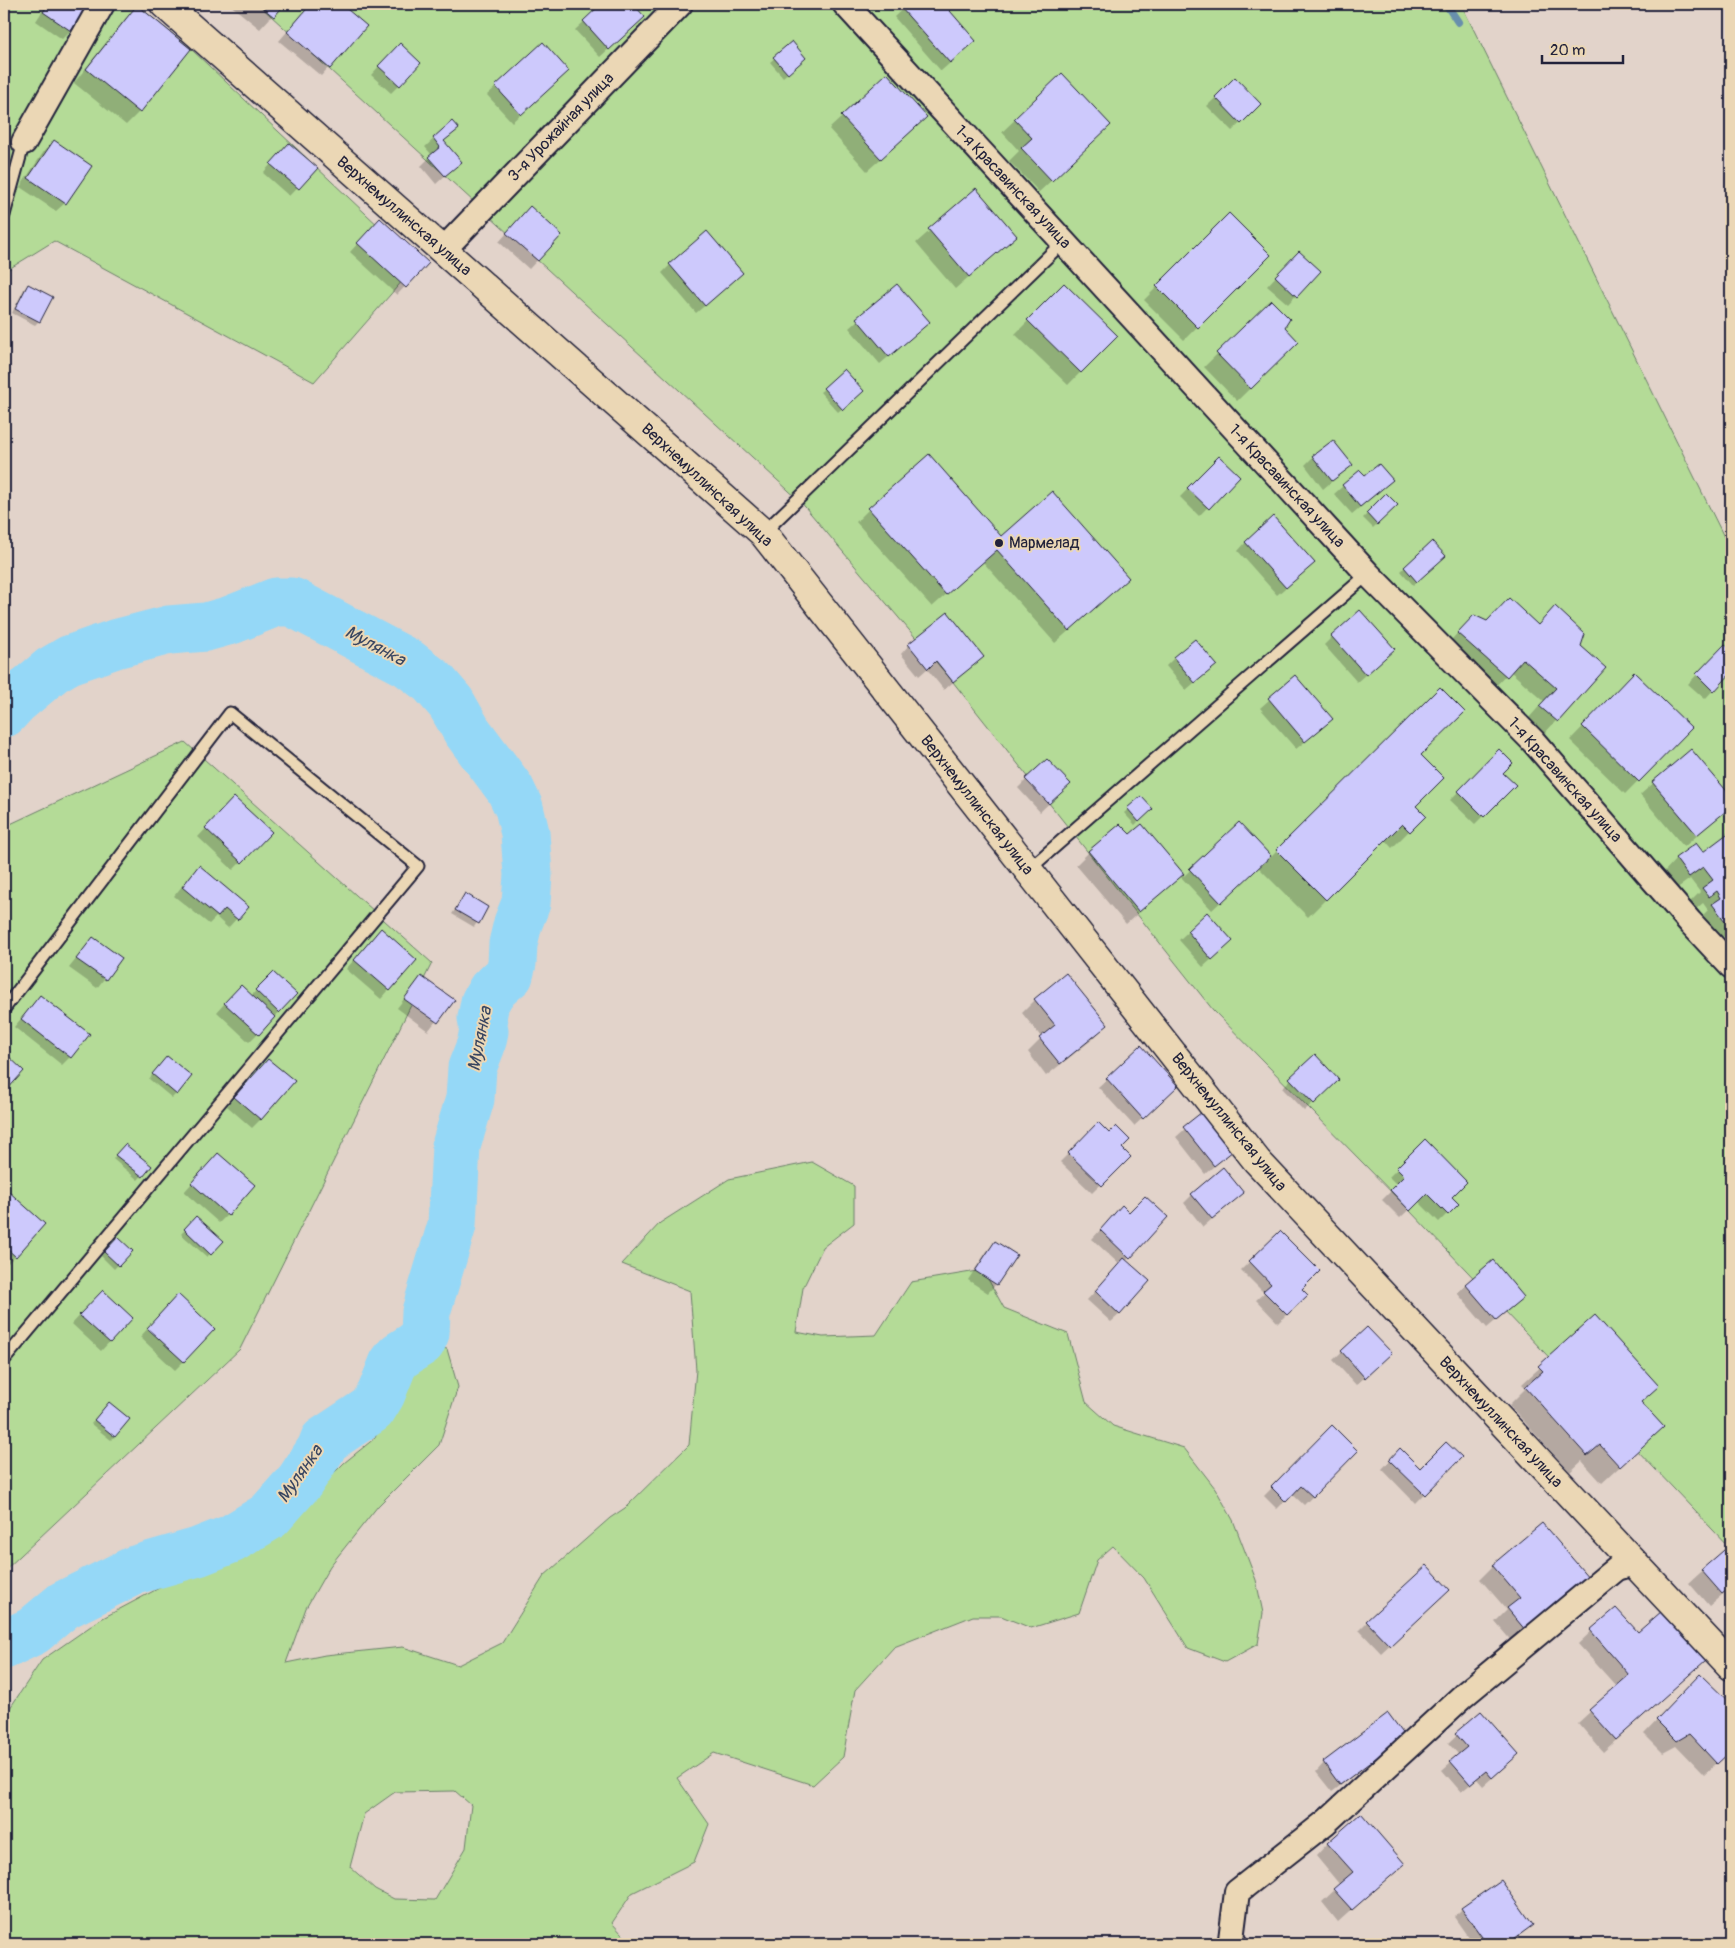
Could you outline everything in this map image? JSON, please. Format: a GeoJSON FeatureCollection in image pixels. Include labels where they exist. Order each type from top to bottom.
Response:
{"type":"FeatureCollection","features":[{"type":"Feature","properties":{"kind":"street"},"geometry":{"type":"LineString","coordinates":[[24,142],[102,4]]}},
{"type":"Feature","properties":{"kind":"street","name":"Верхнемуллинская улица"},"geometry":{"type":"LineString","coordinates":[[164,4],[763,533],[1257,1161],[1731,1666]]}},
{"type":"Feature","properties":{"kind":"street","name":"3-я Урожайная улица"},"geometry":{"type":"LineString","coordinates":[[443,250],[680,4]]}},
{"type":"Feature","properties":{"kind":"street","name":"1-я Красавинская улица"},"geometry":{"type":"LineString","coordinates":[[844,4],[1368,574],[1533,741],[1690,922],[1731,966]]}},
{"type":"Feature","properties":{"kind":"street"},"geometry":{"type":"LineString","coordinates":[[1235,1944],[1231,1939],[1237,1892],[1326,1822],[1464,1695],[1617,1568],[1634,1563]]}},
{"type":"Feature","properties":{"kind":"lane"},"geometry":{"type":"LineString","coordinates":[[4,215],[24,142]]}},
{"type":"Feature","properties":{"kind":"lane"},"geometry":{"type":"LineString","coordinates":[[763,533],[1063,242]]}},
{"type":"Feature","properties":{"kind":"lane"},"geometry":{"type":"LineString","coordinates":[[1028,870],[1368,574]]}},
{"type":"Feature","properties":{"kind":"lane"},"geometry":{"type":"LineString","coordinates":[[4,1009],[230,713],[418,866],[4,1360]]}},
{"type":"Feature","properties":{"kind":"green space"},"geometry":{"type":"Polygon","coordinates":[[[4,4],[136,4],[191,49],[418,263],[314,382],[54,241],[4,272],[4,4]]]}},
{"type":"Feature","properties":{"kind":"green space"},"geometry":{"type":"Polygon","coordinates":[[[258,4],[1461,4],[1731,551],[1731,1549],[1410,1211],[1213,1010],[953,682],[800,501],[258,4]]]}},
{"type":"Feature","properties":{"kind":"green space"},"geometry":{"type":"Polygon","coordinates":[[[185,742],[432,963],[240,1349],[4,1571],[4,827],[185,742]]]}},
{"type":"Feature","properties":{"kind":"green space"},"geometry":{"type":"Polygon","coordinates":[[[812,1162],[854,1186],[854,1223],[823,1247],[803,1288],[796,1332],[823,1337],[876,1335],[911,1282],[983,1270],[1004,1308],[1068,1334],[1086,1402],[1113,1426],[1184,1448],[1215,1488],[1233,1520],[1256,1580],[1263,1613],[1258,1644],[1225,1662],[1188,1648],[1144,1578],[1113,1546],[1097,1560],[1079,1613],[1031,1628],[1001,1616],[973,1616],[894,1647],[855,1690],[843,1757],[813,1785],[714,1753],[677,1778],[709,1824],[694,1862],[632,1893],[612,1923],[631,1944],[7,1944],[4,1932],[4,1717],[42,1660],[101,1619],[208,1562],[249,1547],[278,1527],[301,1500],[322,1485],[344,1463],[375,1438],[394,1395],[396,1381],[403,1367],[415,1354],[431,1346],[447,1349],[458,1387],[439,1445],[378,1506],[330,1566],[306,1608],[286,1663],[325,1655],[403,1647],[458,1665],[502,1643],[544,1576],[610,1518],[625,1508],[689,1445],[696,1370],[690,1291],[622,1264],[660,1223],[729,1179],[812,1162]],[[455,1791],[395,1792],[364,1814],[350,1867],[375,1889],[394,1899],[435,1900],[466,1848],[471,1805],[455,1791]]]}},
{"type":"Feature","properties":{"kind":"building"},"geometry":{"type":"Polygon","coordinates":[[[49,4],[80,4],[79,6],[86,10],[71,31],[43,12],[49,4]]]}},
{"type":"Feature","properties":{"kind":"building"},"geometry":{"type":"Polygon","coordinates":[[[258,4],[285,4],[274,17],[258,4]]]}},
{"type":"Feature","properties":{"kind":"building"},"geometry":{"type":"Polygon","coordinates":[[[311,4],[341,4],[367,26],[330,69],[287,32],[311,4]]]}},
{"type":"Feature","properties":{"kind":"building"},"geometry":{"type":"Polygon","coordinates":[[[601,4],[633,4],[645,17],[609,50],[583,21],[601,4]]]}},
{"type":"Feature","properties":{"kind":"building"},"geometry":{"type":"Polygon","coordinates":[[[906,4],[944,4],[976,41],[950,63],[901,8],[906,4]]]}},
{"type":"Feature","properties":{"kind":"building"},"geometry":{"type":"Polygon","coordinates":[[[137,5],[191,49],[140,113],[86,69],[137,5]]]}},
{"type":"Feature","properties":{"kind":"building"},"geometry":{"type":"Polygon","coordinates":[[[792,41],[806,58],[788,74],[773,57],[792,41]]]}},
{"type":"Feature","properties":{"kind":"building"},"geometry":{"type":"Polygon","coordinates":[[[543,42],[569,71],[521,115],[495,86],[543,42]]]}},
{"type":"Feature","properties":{"kind":"building"},"geometry":{"type":"Polygon","coordinates":[[[400,43],[421,63],[400,86],[378,66],[400,43]]]}},
{"type":"Feature","properties":{"kind":"building"},"geometry":{"type":"Polygon","coordinates":[[[887,73],[927,117],[881,159],[841,116],[887,73]]]}},
{"type":"Feature","properties":{"kind":"building"},"geometry":{"type":"Polygon","coordinates":[[[1062,73],[1111,125],[1052,181],[1021,148],[1032,138],[1014,119],[1062,73]]]}},
{"type":"Feature","properties":{"kind":"building"},"geometry":{"type":"Polygon","coordinates":[[[1235,77],[1261,104],[1241,124],[1215,97],[1235,77]]]}},
{"type":"Feature","properties":{"kind":"building"},"geometry":{"type":"Polygon","coordinates":[[[452,121],[459,129],[444,141],[462,162],[445,176],[428,157],[440,147],[433,138],[452,121]]]}},
{"type":"Feature","properties":{"kind":"building"},"geometry":{"type":"Polygon","coordinates":[[[54,140],[92,166],[66,204],[28,178],[54,140]]]}},
{"type":"Feature","properties":{"kind":"building"},"geometry":{"type":"Polygon","coordinates":[[[289,143],[318,168],[299,189],[270,164],[289,143]]]}},
{"type":"Feature","properties":{"kind":"building"},"geometry":{"type":"Polygon","coordinates":[[[976,188],[1017,236],[969,277],[928,229],[976,188]]]}},
{"type":"Feature","properties":{"kind":"building"},"geometry":{"type":"Polygon","coordinates":[[[530,206],[562,235],[538,261],[506,233],[530,206]]]}},
{"type":"Feature","properties":{"kind":"building"},"geometry":{"type":"Polygon","coordinates":[[[1229,213],[1271,255],[1198,328],[1156,286],[1229,213]]]}},
{"type":"Feature","properties":{"kind":"building"},"geometry":{"type":"Polygon","coordinates":[[[380,218],[429,263],[406,288],[357,243],[380,218]]]}},
{"type":"Feature","properties":{"kind":"building"},"geometry":{"type":"Polygon","coordinates":[[[707,231],[743,273],[705,306],[669,264],[707,231]]]}},
{"type":"Feature","properties":{"kind":"building"},"geometry":{"type":"Polygon","coordinates":[[[1299,251],[1321,271],[1297,297],[1275,276],[1299,251]]]}},
{"type":"Feature","properties":{"kind":"building"},"geometry":{"type":"Polygon","coordinates":[[[1064,283],[1118,336],[1081,373],[1027,320],[1064,283]]]}},
{"type":"Feature","properties":{"kind":"building"},"geometry":{"type":"Polygon","coordinates":[[[28,284],[53,297],[40,322],[15,309],[28,284]]]}},
{"type":"Feature","properties":{"kind":"building"},"geometry":{"type":"Polygon","coordinates":[[[897,284],[930,322],[889,357],[856,318],[897,284]]]}},
{"type":"Feature","properties":{"kind":"building"},"geometry":{"type":"Polygon","coordinates":[[[1271,300],[1290,319],[1285,327],[1299,342],[1251,389],[1216,353],[1271,300]]]}},
{"type":"Feature","properties":{"kind":"building"},"geometry":{"type":"Polygon","coordinates":[[[844,369],[864,391],[843,410],[823,388],[844,369]]]}},
{"type":"Feature","properties":{"kind":"building"},"geometry":{"type":"Polygon","coordinates":[[[1333,440],[1353,465],[1332,481],[1312,456],[1333,440]]]}},
{"type":"Feature","properties":{"kind":"building","name":"Мармелад"},"geometry":{"type":"Polygon","coordinates":[[[929,454],[1001,536],[1052,491],[1129,578],[1069,631],[997,550],[946,595],[868,508],[929,454]]]}},
{"type":"Feature","properties":{"kind":"building"},"geometry":{"type":"Polygon","coordinates":[[[1219,456],[1240,476],[1209,509],[1187,488],[1219,456]]]}},
{"type":"Feature","properties":{"kind":"building"},"geometry":{"type":"Polygon","coordinates":[[[1379,464],[1393,480],[1360,507],[1342,485],[1360,470],[1365,475],[1379,464]]]}},
{"type":"Feature","properties":{"kind":"building"},"geometry":{"type":"Polygon","coordinates":[[[1386,493],[1398,505],[1377,525],[1366,513],[1386,493]]]}},
{"type":"Feature","properties":{"kind":"building"},"geometry":{"type":"Polygon","coordinates":[[[1273,516],[1315,563],[1286,588],[1245,542],[1273,516]]]}},
{"type":"Feature","properties":{"kind":"building"},"geometry":{"type":"Polygon","coordinates":[[[1432,541],[1446,556],[1417,582],[1404,567],[1432,541]]]}},
{"type":"Feature","properties":{"kind":"building"},"geometry":{"type":"Polygon","coordinates":[[[1509,598],[1538,625],[1555,606],[1585,634],[1581,646],[1606,668],[1558,722],[1539,706],[1556,688],[1523,659],[1507,677],[1457,633],[1474,615],[1487,621],[1509,598]]]}},
{"type":"Feature","properties":{"kind":"building"},"geometry":{"type":"Polygon","coordinates":[[[1360,610],[1395,649],[1366,675],[1331,636],[1360,610]]]}},
{"type":"Feature","properties":{"kind":"building"},"geometry":{"type":"Polygon","coordinates":[[[948,612],[984,657],[953,682],[936,661],[928,669],[908,644],[948,612]]]}},
{"type":"Feature","properties":{"kind":"building"},"geometry":{"type":"Polygon","coordinates":[[[1195,639],[1217,665],[1195,683],[1173,657],[1195,639]]]}},
{"type":"Feature","properties":{"kind":"building"},"geometry":{"type":"Polygon","coordinates":[[[1725,644],[1731,650],[1731,673],[1714,692],[1696,674],[1725,644]]]}},
{"type":"Feature","properties":{"kind":"building"},"geometry":{"type":"Polygon","coordinates":[[[1634,672],[1692,728],[1639,782],[1582,726],[1634,672]]]}},
{"type":"Feature","properties":{"kind":"building"},"geometry":{"type":"Polygon","coordinates":[[[1295,675],[1333,719],[1305,742],[1268,698],[1295,675]]]}},
{"type":"Feature","properties":{"kind":"building"},"geometry":{"type":"Polygon","coordinates":[[[1440,687],[1465,712],[1421,755],[1444,778],[1416,806],[1426,816],[1410,832],[1402,824],[1326,900],[1276,850],[1440,687]]]}},
{"type":"Feature","properties":{"kind":"building"},"geometry":{"type":"Polygon","coordinates":[[[1499,749],[1513,763],[1503,773],[1516,785],[1484,817],[1458,791],[1499,749]]]}},
{"type":"Feature","properties":{"kind":"building"},"geometry":{"type":"Polygon","coordinates":[[[1691,749],[1731,796],[1731,807],[1697,835],[1652,782],[1691,749]]]}},
{"type":"Feature","properties":{"kind":"building"},"geometry":{"type":"Polygon","coordinates":[[[1047,759],[1071,784],[1049,804],[1025,779],[1047,759]]]}},
{"type":"Feature","properties":{"kind":"building"},"geometry":{"type":"Polygon","coordinates":[[[1141,796],[1153,809],[1139,822],[1127,808],[1141,796]]]}},
{"type":"Feature","properties":{"kind":"building"},"geometry":{"type":"Polygon","coordinates":[[[234,797],[272,832],[242,863],[205,828],[234,797]]]}},
{"type":"Feature","properties":{"kind":"building"},"geometry":{"type":"Polygon","coordinates":[[[1239,822],[1271,856],[1221,903],[1189,869],[1239,822]]]}},
{"type":"Feature","properties":{"kind":"building"},"geometry":{"type":"Polygon","coordinates":[[[1120,824],[1130,834],[1142,824],[1184,874],[1139,912],[1088,851],[1120,824]]]}},
{"type":"Feature","properties":{"kind":"building"},"geometry":{"type":"Polygon","coordinates":[[[1731,831],[1731,929],[1712,904],[1721,898],[1717,891],[1709,897],[1702,888],[1713,880],[1703,867],[1689,877],[1675,858],[1696,843],[1703,852],[1731,831]]]}},
{"type":"Feature","properties":{"kind":"building"},"geometry":{"type":"Polygon","coordinates":[[[199,865],[249,907],[238,920],[225,909],[218,917],[182,887],[199,865]]]}},
{"type":"Feature","properties":{"kind":"building"},"geometry":{"type":"Polygon","coordinates":[[[465,893],[488,907],[479,924],[455,910],[465,893]]]}},
{"type":"Feature","properties":{"kind":"building"},"geometry":{"type":"Polygon","coordinates":[[[1207,912],[1233,941],[1212,960],[1187,931],[1207,912]]]}},
{"type":"Feature","properties":{"kind":"building"},"geometry":{"type":"Polygon","coordinates":[[[381,928],[417,960],[390,991],[354,960],[381,928]]]}},
{"type":"Feature","properties":{"kind":"building"},"geometry":{"type":"Polygon","coordinates":[[[93,937],[122,958],[106,980],[76,959],[93,937]]]}},
{"type":"Feature","properties":{"kind":"building"},"geometry":{"type":"Polygon","coordinates":[[[4,952],[10,958],[4,965],[4,952]]]}},
{"type":"Feature","properties":{"kind":"building"},"geometry":{"type":"Polygon","coordinates":[[[273,972],[297,994],[279,1013],[255,990],[273,972]]]}},
{"type":"Feature","properties":{"kind":"building"},"geometry":{"type":"Polygon","coordinates":[[[1066,973],[1108,1025],[1060,1064],[1039,1038],[1055,1025],[1034,999],[1066,973]]]}},
{"type":"Feature","properties":{"kind":"building"},"geometry":{"type":"Polygon","coordinates":[[[421,976],[455,1000],[438,1023],[404,999],[421,976]]]}},
{"type":"Feature","properties":{"kind":"building"},"geometry":{"type":"Polygon","coordinates":[[[241,985],[275,1017],[259,1035],[224,1003],[241,985]]]}},
{"type":"Feature","properties":{"kind":"building"},"geometry":{"type":"Polygon","coordinates":[[[40,995],[90,1034],[71,1058],[21,1019],[40,995]]]}},
{"type":"Feature","properties":{"kind":"building"},"geometry":{"type":"Polygon","coordinates":[[[1141,1045],[1178,1086],[1143,1119],[1106,1078],[1141,1045]]]}},
{"type":"Feature","properties":{"kind":"building"},"geometry":{"type":"Polygon","coordinates":[[[4,1052],[24,1071],[5,1092],[4,1090],[4,1052]]]}},
{"type":"Feature","properties":{"kind":"building"},"geometry":{"type":"Polygon","coordinates":[[[1315,1054],[1339,1080],[1314,1104],[1289,1078],[1315,1054]]]}},
{"type":"Feature","properties":{"kind":"building"},"geometry":{"type":"Polygon","coordinates":[[[167,1056],[192,1076],[177,1095],[152,1074],[167,1056]]]}},
{"type":"Feature","properties":{"kind":"building"},"geometry":{"type":"Polygon","coordinates":[[[268,1059],[295,1081],[261,1120],[234,1097],[268,1059]]]}},
{"type":"Feature","properties":{"kind":"building"},"geometry":{"type":"Polygon","coordinates":[[[1202,1112],[1233,1151],[1214,1166],[1183,1127],[1202,1112]]]}},
{"type":"Feature","properties":{"kind":"building"},"geometry":{"type":"Polygon","coordinates":[[[1098,1122],[1109,1133],[1116,1126],[1130,1140],[1122,1148],[1131,1157],[1102,1186],[1068,1153],[1098,1122]]]}},
{"type":"Feature","properties":{"kind":"building"},"geometry":{"type":"Polygon","coordinates":[[[1425,1139],[1467,1182],[1452,1197],[1459,1204],[1448,1215],[1427,1194],[1410,1211],[1390,1190],[1404,1176],[1396,1168],[1425,1139]]]}},
{"type":"Feature","properties":{"kind":"building"},"geometry":{"type":"Polygon","coordinates":[[[125,1144],[152,1166],[143,1177],[115,1155],[125,1144]]]}},
{"type":"Feature","properties":{"kind":"building"},"geometry":{"type":"Polygon","coordinates":[[[218,1153],[255,1185],[228,1216],[191,1183],[218,1153]]]}},
{"type":"Feature","properties":{"kind":"building"},"geometry":{"type":"Polygon","coordinates":[[[1223,1167],[1244,1193],[1212,1219],[1191,1194],[1223,1167]]]}},
{"type":"Feature","properties":{"kind":"building"},"geometry":{"type":"Polygon","coordinates":[[[7,1190],[45,1224],[16,1257],[4,1246],[4,1194],[7,1190]]]}},
{"type":"Feature","properties":{"kind":"building"},"geometry":{"type":"Polygon","coordinates":[[[1145,1196],[1168,1217],[1130,1259],[1100,1230],[1122,1205],[1129,1212],[1145,1196]]]}},
{"type":"Feature","properties":{"kind":"building"},"geometry":{"type":"Polygon","coordinates":[[[196,1216],[224,1241],[211,1255],[184,1229],[196,1216]]]}},
{"type":"Feature","properties":{"kind":"building"},"geometry":{"type":"Polygon","coordinates":[[[1280,1231],[1320,1271],[1302,1289],[1308,1295],[1287,1315],[1263,1291],[1271,1284],[1249,1261],[1280,1231]]]}},
{"type":"Feature","properties":{"kind":"building"},"geometry":{"type":"Polygon","coordinates":[[[118,1237],[133,1251],[119,1266],[104,1252],[118,1237]]]}},
{"type":"Feature","properties":{"kind":"building"},"geometry":{"type":"Polygon","coordinates":[[[995,1241],[1017,1255],[997,1285],[975,1271],[995,1241]]]}},
{"type":"Feature","properties":{"kind":"building"},"geometry":{"type":"Polygon","coordinates":[[[1124,1258],[1150,1281],[1120,1315],[1095,1291],[1124,1258]]]}},
{"type":"Feature","properties":{"kind":"building"},"geometry":{"type":"Polygon","coordinates":[[[1493,1260],[1524,1297],[1496,1320],[1465,1284],[1493,1260]]]}},
{"type":"Feature","properties":{"kind":"building"},"geometry":{"type":"Polygon","coordinates":[[[103,1290],[133,1318],[110,1343],[79,1315],[103,1290]]]}},
{"type":"Feature","properties":{"kind":"building"},"geometry":{"type":"Polygon","coordinates":[[[178,1294],[215,1329],[184,1362],[147,1328],[178,1294]]]}},
{"type":"Feature","properties":{"kind":"building"},"geometry":{"type":"Polygon","coordinates":[[[1595,1315],[1659,1386],[1641,1402],[1664,1427],[1620,1467],[1600,1445],[1587,1456],[1525,1387],[1543,1371],[1538,1366],[1595,1315]]]}},
{"type":"Feature","properties":{"kind":"building"},"geometry":{"type":"Polygon","coordinates":[[[1367,1327],[1392,1353],[1365,1378],[1341,1351],[1367,1327]]]}},
{"type":"Feature","properties":{"kind":"building"},"geometry":{"type":"Polygon","coordinates":[[[109,1402],[130,1419],[115,1437],[94,1420],[109,1402]]]}},
{"type":"Feature","properties":{"kind":"building"},"geometry":{"type":"Polygon","coordinates":[[[1332,1425],[1358,1451],[1313,1497],[1301,1486],[1286,1502],[1271,1487],[1332,1425]]]}},
{"type":"Feature","properties":{"kind":"building"},"geometry":{"type":"Polygon","coordinates":[[[1446,1442],[1462,1457],[1425,1495],[1389,1460],[1400,1448],[1420,1468],[1446,1442]]]}},
{"type":"Feature","properties":{"kind":"building"},"geometry":{"type":"Polygon","coordinates":[[[1542,1523],[1589,1578],[1526,1631],[1507,1608],[1520,1598],[1492,1565],[1542,1523]]]}},
{"type":"Feature","properties":{"kind":"building"},"geometry":{"type":"Polygon","coordinates":[[[1731,1544],[1731,1587],[1722,1594],[1701,1570],[1731,1544]]]}},
{"type":"Feature","properties":{"kind":"building"},"geometry":{"type":"Polygon","coordinates":[[[1427,1565],[1450,1590],[1390,1646],[1366,1621],[1427,1565]]]}},
{"type":"Feature","properties":{"kind":"building"},"geometry":{"type":"Polygon","coordinates":[[[1616,1608],[1638,1632],[1662,1611],[1706,1660],[1616,1740],[1589,1710],[1629,1675],[1590,1630],[1616,1608]]]}},
{"type":"Feature","properties":{"kind":"building"},"geometry":{"type":"Polygon","coordinates":[[[1700,1674],[1731,1704],[1731,1751],[1717,1764],[1689,1734],[1677,1741],[1656,1720],[1700,1674]]]}},
{"type":"Feature","properties":{"kind":"building"},"geometry":{"type":"Polygon","coordinates":[[[1481,1711],[1519,1754],[1492,1778],[1486,1771],[1470,1784],[1450,1761],[1467,1747],[1455,1733],[1481,1711]]]}},
{"type":"Feature","properties":{"kind":"building"},"geometry":{"type":"Polygon","coordinates":[[[1388,1713],[1405,1736],[1340,1785],[1323,1762],[1388,1713]]]}},
{"type":"Feature","properties":{"kind":"building"},"geometry":{"type":"Polygon","coordinates":[[[1361,1813],[1405,1864],[1352,1910],[1333,1889],[1353,1872],[1327,1843],[1361,1813]]]}},
{"type":"Feature","properties":{"kind":"building"},"geometry":{"type":"Polygon","coordinates":[[[1501,1880],[1533,1925],[1507,1944],[1487,1944],[1461,1908],[1501,1880]]]}},
{"type":"Feature","properties":{"kind":"waterway"},"geometry":{"type":"LineString","coordinates":[[1446,4],[1458,22]]}},
{"type":"Feature","properties":{"kind":"waterway","name":"Мулянка"},"geometry":{"type":"LineString","coordinates":[[4,713],[15,701],[52,670],[69,660],[115,644],[169,630],[206,627],[231,620],[276,602],[292,602],[408,663],[433,682],[451,703],[467,731],[510,789],[519,808],[525,833],[528,875],[526,903],[518,923],[513,944],[509,975],[492,990],[485,1002],[482,1018],[484,1031],[472,1068],[470,1099],[456,1146],[452,1225],[426,1312],[425,1333],[421,1342],[399,1356],[393,1364],[381,1394],[372,1409],[324,1441],[321,1449],[300,1481],[269,1516],[231,1539],[198,1552],[135,1570],[64,1605],[33,1631],[4,1645]]}},
{"type":"Feature","properties":{"kind":"place","name":"Мармелад"},"geometry":{"type":"Point","coordinates":[999,543]}}]}
